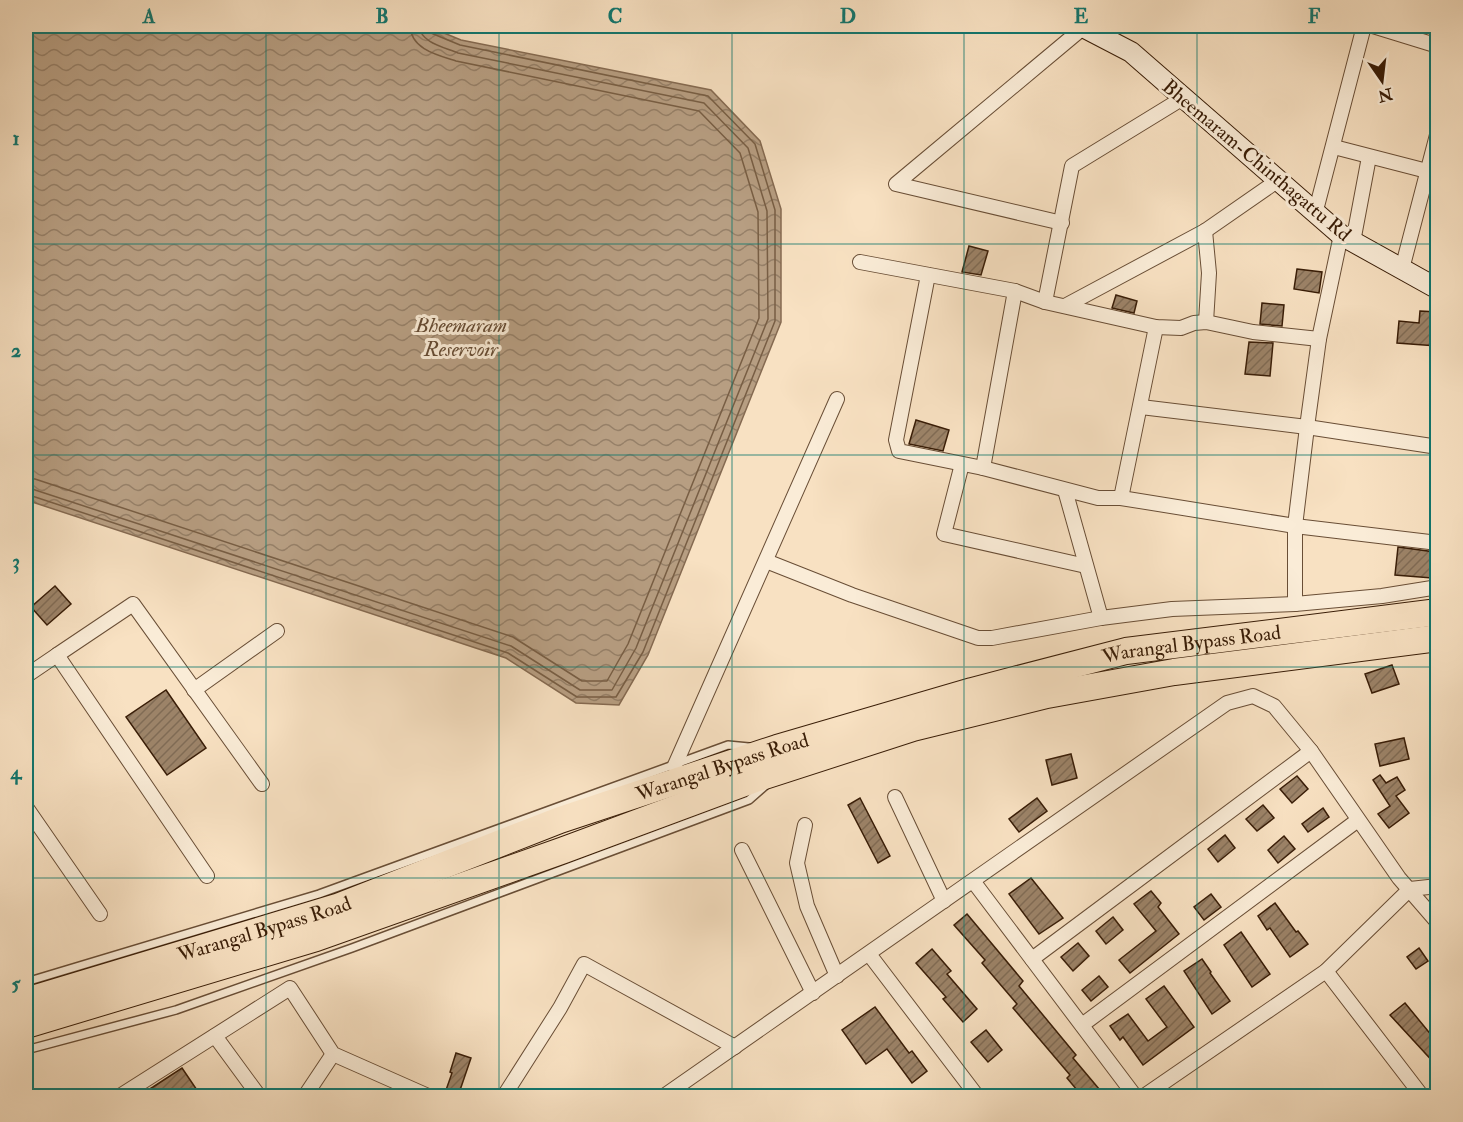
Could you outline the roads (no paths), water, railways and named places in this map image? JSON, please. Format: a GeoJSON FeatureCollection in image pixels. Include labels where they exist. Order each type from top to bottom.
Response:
{"type":"FeatureCollection","features":[{"type":"Feature","properties":{"kind":"highway","name":"Warangal Bypass Road"},"geometry":{"type":"LineString","coordinates":[[26,1025],[316,938],[781,759],[972,691],[1126,651],[1437,612]]}},
{"type":"Feature","properties":{"kind":"highway","name":"Warangal Bypass Road"},"geometry":{"type":"LineString","coordinates":[[26,1001],[337,907],[560,820],[781,759],[1047,695],[1174,672],[1437,638]]}},
{"type":"Feature","properties":{"kind":"street"},"geometry":{"type":"LineString","coordinates":[[1062,223],[896,184],[1082,26]]}},
{"type":"Feature","properties":{"kind":"street","name":"Bheemaram-Chinthagattu Rd"},"geometry":{"type":"LineString","coordinates":[[1082,26],[1131,52],[1315,214],[1347,239],[1437,289]]}},
{"type":"Feature","properties":{"kind":"street"},"geometry":{"type":"LineString","coordinates":[[1315,214],[1364,26]]}},
{"type":"Feature","properties":{"kind":"street"},"geometry":{"type":"LineString","coordinates":[[1373,26],[1437,46]]}},
{"type":"Feature","properties":{"kind":"street"},"geometry":{"type":"LineString","coordinates":[[1045,302],[1072,166],[1184,98]]}},
{"type":"Feature","properties":{"kind":"street"},"geometry":{"type":"LineString","coordinates":[[1402,269],[1437,131]]}},
{"type":"Feature","properties":{"kind":"street"},"geometry":{"type":"LineString","coordinates":[[1334,147],[1427,171]]}},
{"type":"Feature","properties":{"kind":"street"},"geometry":{"type":"LineString","coordinates":[[1295,604],[1295,526],[1319,339],[1369,157]]}},
{"type":"Feature","properties":{"kind":"street"},"geometry":{"type":"LineString","coordinates":[[1065,306],[1205,231],[1277,181]]}},
{"type":"Feature","properties":{"kind":"street"},"geometry":{"type":"LineString","coordinates":[[1205,231],[1209,273],[1206,322]]}},
{"type":"Feature","properties":{"kind":"street"},"geometry":{"type":"LineString","coordinates":[[860,262],[1015,291],[1045,302],[1156,327],[1181,328],[1194,323],[1206,322],[1252,332],[1319,339]]}},
{"type":"Feature","properties":{"kind":"street"},"geometry":{"type":"LineString","coordinates":[[928,275],[896,440],[896,446],[903,453],[983,468],[1098,498],[1121,498],[1295,526],[1437,543]]}},
{"type":"Feature","properties":{"kind":"street"},"geometry":{"type":"LineString","coordinates":[[983,468],[1015,291]]}},
{"type":"Feature","properties":{"kind":"street"},"geometry":{"type":"LineString","coordinates":[[1121,498],[1156,327]]}},
{"type":"Feature","properties":{"kind":"street"},"geometry":{"type":"LineString","coordinates":[[675,765],[837,399]]}},
{"type":"Feature","properties":{"kind":"street"},"geometry":{"type":"LineString","coordinates":[[1141,407],[1307,427],[1437,447]]}},
{"type":"Feature","properties":{"kind":"street"},"geometry":{"type":"LineString","coordinates":[[962,464],[944,534],[1086,566]]}},
{"type":"Feature","properties":{"kind":"street"},"geometry":{"type":"LineString","coordinates":[[1065,490],[1101,618]]}},
{"type":"Feature","properties":{"kind":"street"},"geometry":{"type":"LineString","coordinates":[[766,561],[852,595],[978,638],[1011,636],[1101,618],[1172,609],[1295,604],[1382,596],[1437,587]]}},
{"type":"Feature","properties":{"kind":"street"},"geometry":{"type":"LineString","coordinates":[[26,676],[133,604],[261,784]]}},
{"type":"Feature","properties":{"kind":"street"},"geometry":{"type":"LineString","coordinates":[[194,690],[277,631]]}},
{"type":"Feature","properties":{"kind":"street"},"geometry":{"type":"LineString","coordinates":[[57,655],[207,876]]}},
{"type":"Feature","properties":{"kind":"street"},"geometry":{"type":"LineString","coordinates":[[664,1096],[1227,703],[1253,696],[1274,706],[1311,751],[1399,878],[1437,923]]}},
{"type":"Feature","properties":{"kind":"street"},"geometry":{"type":"LineString","coordinates":[[1032,959],[1311,751]]}},
{"type":"Feature","properties":{"kind":"street"},"geometry":{"type":"LineString","coordinates":[[895,796],[944,901]]}},
{"type":"Feature","properties":{"kind":"street"},"geometry":{"type":"LineString","coordinates":[[26,807],[100,914]]}},
{"type":"Feature","properties":{"kind":"street"},"geometry":{"type":"LineString","coordinates":[[1082,1025],[1359,820]]}},
{"type":"Feature","properties":{"kind":"street"},"geometry":{"type":"LineString","coordinates":[[804,825],[798,863],[802,884],[807,906],[837,976]]}},
{"type":"Feature","properties":{"kind":"street"},"geometry":{"type":"LineString","coordinates":[[742,850],[813,993]]}},
{"type":"Feature","properties":{"kind":"street"},"geometry":{"type":"LineString","coordinates":[[973,881],[1136,1096]]}},
{"type":"Feature","properties":{"kind":"street"},"geometry":{"type":"LineString","coordinates":[[1144,1096],[1326,971],[1410,889],[1437,886]]}},
{"type":"Feature","properties":{"kind":"street"},"geometry":{"type":"LineString","coordinates":[[869,954],[977,1096]]}},
{"type":"Feature","properties":{"kind":"street"},"geometry":{"type":"LineString","coordinates":[[504,1096],[560,1008],[584,964],[735,1047]]}},
{"type":"Feature","properties":{"kind":"street"},"geometry":{"type":"LineString","coordinates":[[1326,971],[1422,1096]]}},
{"type":"Feature","properties":{"kind":"street"},"geometry":{"type":"LineString","coordinates":[[120,1096],[290,988],[333,1054],[428,1096]]}},
{"type":"Feature","properties":{"kind":"street"},"geometry":{"type":"LineString","coordinates":[[215,1036],[259,1096]]}},
{"type":"Feature","properties":{"kind":"street"},"geometry":{"type":"LineString","coordinates":[[305,1096],[333,1054]]}},
{"type":"Feature","properties":{"kind":"lane"},"geometry":{"type":"LineString","coordinates":[[26,982],[319,894],[728,745],[781,759],[749,800],[352,948],[176,1010],[26,1050]]}},
{"type":"Feature","properties":{"kind":"water","name":"Bheemaram Reservoir"},"geometry":{"type":"Polygon","coordinates":[[[26,26],[427,26],[461,40],[711,90],[760,141],[781,209],[781,322],[648,655],[619,705],[576,703],[506,658],[26,500],[26,26]]]}}]}
